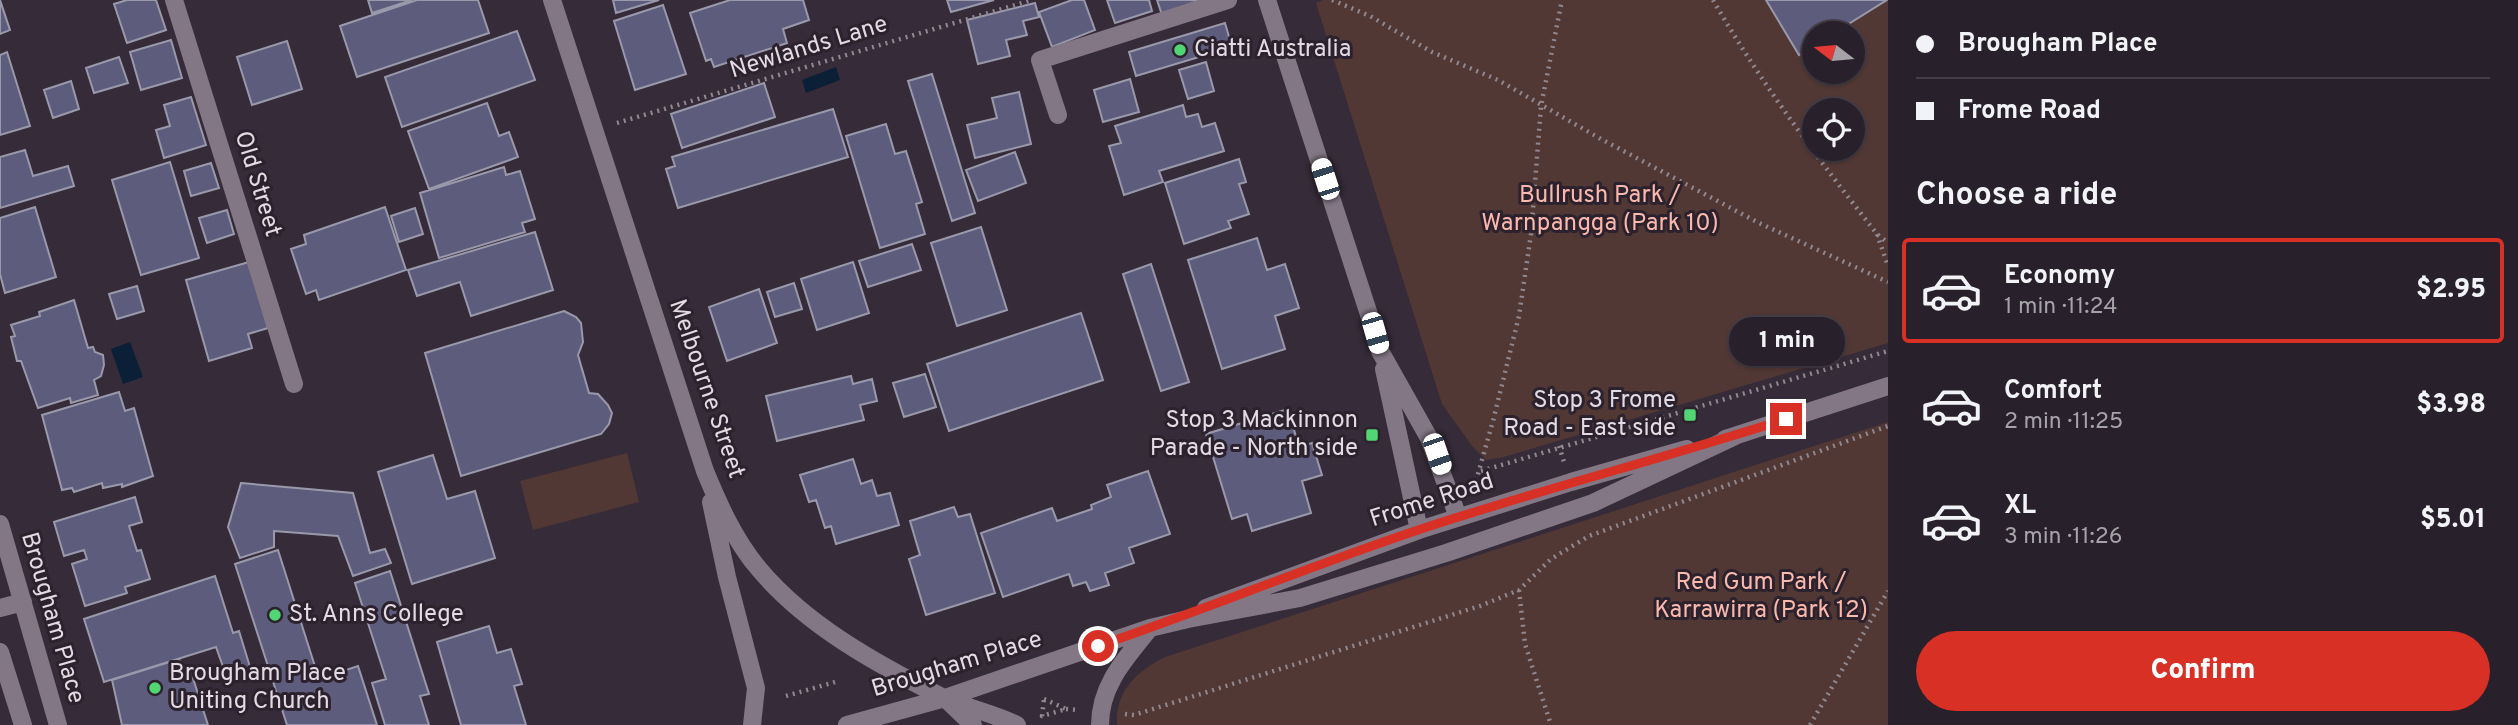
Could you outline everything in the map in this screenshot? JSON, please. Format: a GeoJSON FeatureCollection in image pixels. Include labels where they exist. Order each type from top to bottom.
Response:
{"type":"FeatureCollection","features":[{"type":"Feature","properties":{"kind":"main road","name":"Old Street"},"geometry":{"type":"LineString","coordinates":[[174,0],[295,384]]}},
{"type":"Feature","properties":{"kind":"main road","name":"Melbourne Street"},"geometry":{"type":"LineString","coordinates":[[552,0],[705,471],[725,517],[758,569],[826,630],[945,698]]}},
{"type":"Feature","properties":{"kind":"main road"},"geometry":{"type":"LineString","coordinates":[[1058,115],[1040,60],[1228,0]]}},
{"type":"Feature","properties":{"kind":"main road"},"geometry":{"type":"LineString","coordinates":[[1267,0],[1375,333],[1419,530],[1446,553],[1458,517],[1429,438],[1380,351]]}},
{"type":"Feature","properties":{"kind":"main road","name":"Frome Road"},"geometry":{"type":"LineString","coordinates":[[1150,628],[1458,517],[1570,482],[1735,436],[1888,386]]}},
{"type":"Feature","properties":{"kind":"main road","name":"Frome Road"},"geometry":{"type":"LineString","coordinates":[[1446,553],[1593,503],[1735,436]]}},
{"type":"Feature","properties":{"kind":"main road"},"geometry":{"type":"LineString","coordinates":[[705,471],[727,577],[755,680],[757,696],[752,725]]}},
{"type":"Feature","properties":{"kind":"main road","name":"Brougham Place"},"geometry":{"type":"LineString","coordinates":[[0,524],[58,725]]}},
{"type":"Feature","properties":{"kind":"main road","name":"Brougham Place"},"geometry":{"type":"LineString","coordinates":[[847,725],[945,698],[1150,628],[1300,598],[1446,553]]}},
{"type":"Feature","properties":{"kind":"main road"},"geometry":{"type":"LineString","coordinates":[[0,608],[23,602]]}},
{"type":"Feature","properties":{"kind":"main road"},"geometry":{"type":"LineString","coordinates":[[1100,725],[1101,704],[1108,685],[1150,628]]}},
{"type":"Feature","properties":{"kind":"main road"},"geometry":{"type":"LineString","coordinates":[[0,652],[23,725]]}},
{"type":"Feature","properties":{"kind":"main road"},"geometry":{"type":"LineString","coordinates":[[945,698],[973,725]]}},
{"type":"Feature","properties":{"kind":"main road"},"geometry":{"type":"LineString","coordinates":[[945,698],[999,716],[1017,725]]}},
{"type":"Feature","properties":{"kind":"path","name":"Newlands Lane"},"geometry":{"type":"LineString","coordinates":[[595,129],[1032,0]]}},
{"type":"Feature","properties":{"kind":"path"},"geometry":{"type":"LineString","coordinates":[[1332,0],[1370,16],[1432,51],[1498,80],[1541,106],[1759,223],[1888,282]]}},
{"type":"Feature","properties":{"kind":"path"},"geometry":{"type":"LineString","coordinates":[[1476,481],[1519,316],[1531,234],[1541,106],[1562,0]]}},
{"type":"Feature","properties":{"kind":"path"},"geometry":{"type":"LineString","coordinates":[[1713,0],[1741,48],[1813,151],[1877,234],[1888,243]]}},
{"type":"Feature","properties":{"kind":"path"},"geometry":{"type":"LineString","coordinates":[[1877,234],[1888,266]]}},
{"type":"Feature","properties":{"kind":"path"},"geometry":{"type":"LineString","coordinates":[[1480,471],[1888,351]]}},
{"type":"Feature","properties":{"kind":"path"},"geometry":{"type":"LineString","coordinates":[[1118,714],[1134,715],[1480,606],[1519,590],[1551,559],[1589,536],[1888,426]]}},
{"type":"Feature","properties":{"kind":"path"},"geometry":{"type":"LineString","coordinates":[[1559,446],[1566,466]]}},
{"type":"Feature","properties":{"kind":"path"},"geometry":{"type":"LineString","coordinates":[[1519,590],[1525,644],[1551,725]]}},
{"type":"Feature","properties":{"kind":"path"},"geometry":{"type":"LineString","coordinates":[[1810,725],[1888,591]]}},
{"type":"Feature","properties":{"kind":"path"},"geometry":{"type":"LineString","coordinates":[[786,696],[835,682]]}},
{"type":"Feature","properties":{"kind":"path"},"geometry":{"type":"LineString","coordinates":[[1066,709],[1042,716],[1044,699],[1066,709],[1080,710]]}},
{"type":"Feature","properties":{"kind":"green space","name":"Bullrush Park / Warnpangga (Park 10)"},"geometry":{"type":"Polygon","coordinates":[[[1323,0],[1888,0],[1888,343],[1504,457],[1486,460],[1472,446],[1442,404],[1316,3],[1323,0]]]}},
{"type":"Feature","properties":{"kind":"green space","name":"Red Gum Park / Karrawirra (Park 12)"},"geometry":{"type":"Polygon","coordinates":[[[1888,422],[1888,725],[1117,725],[1117,713],[1124,692],[1145,669],[1165,657],[1888,422]]]}},
{"type":"Feature","properties":{"kind":"green space"},"geometry":{"type":"Polygon","coordinates":[[[627,453],[639,502],[533,530],[520,481],[627,453]]]}},
{"type":"Feature","properties":{"kind":"water"},"geometry":{"type":"Polygon","coordinates":[[[836,67],[840,80],[806,93],[802,80],[836,67]]]}},
{"type":"Feature","properties":{"kind":"water"},"geometry":{"type":"Polygon","coordinates":[[[130,342],[143,377],[123,384],[111,349],[130,342]]]}},
{"type":"Feature","properties":{"kind":"building"},"geometry":{"type":"Polygon","coordinates":[[[0,0],[10,30],[0,34],[0,0]]]}},
{"type":"Feature","properties":{"kind":"building"},"geometry":{"type":"Polygon","coordinates":[[[127,0],[156,0],[166,30],[127,43],[114,4],[127,0]]]}},
{"type":"Feature","properties":{"kind":"building"},"geometry":{"type":"Polygon","coordinates":[[[368,0],[412,0],[372,13],[368,0]]]}},
{"type":"Feature","properties":{"kind":"building"},"geometry":{"type":"Polygon","coordinates":[[[417,0],[478,0],[489,33],[357,77],[340,26],[417,0]]]}},
{"type":"Feature","properties":{"kind":"building"},"geometry":{"type":"Polygon","coordinates":[[[613,0],[659,0],[616,13],[613,0]]]}},
{"type":"Feature","properties":{"kind":"building"},"geometry":{"type":"Polygon","coordinates":[[[730,0],[803,0],[809,20],[783,29],[787,43],[714,67],[711,59],[706,61],[690,13],[730,0]]]}},
{"type":"Feature","properties":{"kind":"building"},"geometry":{"type":"Polygon","coordinates":[[[947,0],[994,0],[951,12],[947,0]]]}},
{"type":"Feature","properties":{"kind":"building"},"geometry":{"type":"Polygon","coordinates":[[[1072,0],[1084,0],[1095,30],[1052,47],[1039,12],[1072,0]]]}},
{"type":"Feature","properties":{"kind":"building"},"geometry":{"type":"Polygon","coordinates":[[[1107,0],[1149,0],[1152,11],[1115,23],[1107,0]]]}},
{"type":"Feature","properties":{"kind":"building"},"geometry":{"type":"Polygon","coordinates":[[[1157,0],[1200,0],[1162,15],[1157,0]]]}},
{"type":"Feature","properties":{"kind":"building"},"geometry":{"type":"Polygon","coordinates":[[[1766,0],[1887,0],[1853,21],[1802,21],[1802,53],[1799,55],[1766,0]]]}},
{"type":"Feature","properties":{"kind":"building"},"geometry":{"type":"Polygon","coordinates":[[[1035,3],[1039,17],[1023,21],[1027,35],[1006,40],[1010,56],[978,64],[967,20],[1035,3]]]}},
{"type":"Feature","properties":{"kind":"building"},"geometry":{"type":"Polygon","coordinates":[[[663,5],[686,74],[635,90],[614,21],[663,5]]]}},
{"type":"Feature","properties":{"kind":"building","name":"Ciatti Australia"},"geometry":{"type":"Polygon","coordinates":[[[1225,23],[1232,47],[1136,76],[1129,52],[1225,23]]]}},
{"type":"Feature","properties":{"kind":"building"},"geometry":{"type":"Polygon","coordinates":[[[517,31],[535,80],[402,127],[385,77],[517,31]]]}},
{"type":"Feature","properties":{"kind":"building"},"geometry":{"type":"Polygon","coordinates":[[[171,40],[182,78],[141,90],[130,52],[171,40]]]}},
{"type":"Feature","properties":{"kind":"building"},"geometry":{"type":"Polygon","coordinates":[[[287,41],[302,89],[252,105],[237,57],[287,41]]]}},
{"type":"Feature","properties":{"kind":"building"},"geometry":{"type":"Polygon","coordinates":[[[7,52],[30,126],[0,135],[0,55],[7,52]]]}},
{"type":"Feature","properties":{"kind":"building"},"geometry":{"type":"Polygon","coordinates":[[[119,57],[128,83],[94,93],[86,68],[119,57]]]}},
{"type":"Feature","properties":{"kind":"building"},"geometry":{"type":"Polygon","coordinates":[[[1206,62],[1214,91],[1188,99],[1179,70],[1206,62]]]}},
{"type":"Feature","properties":{"kind":"building"},"geometry":{"type":"Polygon","coordinates":[[[932,74],[975,213],[952,221],[908,81],[932,74]]]}},
{"type":"Feature","properties":{"kind":"building"},"geometry":{"type":"Polygon","coordinates":[[[1130,79],[1139,112],[1103,122],[1094,90],[1130,79]]]}},
{"type":"Feature","properties":{"kind":"building"},"geometry":{"type":"Polygon","coordinates":[[[71,81],[79,109],[53,118],[44,90],[71,81]]]}},
{"type":"Feature","properties":{"kind":"building"},"geometry":{"type":"Polygon","coordinates":[[[764,83],[775,117],[682,148],[671,114],[764,83]]]}},
{"type":"Feature","properties":{"kind":"building"},"geometry":{"type":"Polygon","coordinates":[[[1019,92],[1031,144],[975,158],[967,125],[997,118],[992,98],[1019,92]]]}},
{"type":"Feature","properties":{"kind":"building"},"geometry":{"type":"Polygon","coordinates":[[[191,97],[206,145],[164,158],[156,130],[170,126],[164,105],[191,97]]]}},
{"type":"Feature","properties":{"kind":"building"},"geometry":{"type":"Polygon","coordinates":[[[487,103],[499,136],[509,132],[518,157],[429,189],[408,131],[487,103]]]}},
{"type":"Feature","properties":{"kind":"building"},"geometry":{"type":"Polygon","coordinates":[[[1183,105],[1186,117],[1198,114],[1202,127],[1215,123],[1224,151],[1159,171],[1163,182],[1124,195],[1109,146],[1121,143],[1115,126],[1183,105]]]}},
{"type":"Feature","properties":{"kind":"building"},"geometry":{"type":"Polygon","coordinates":[[[833,109],[848,157],[678,208],[666,169],[675,166],[672,157],[833,109]]]}},
{"type":"Feature","properties":{"kind":"building"},"geometry":{"type":"Polygon","coordinates":[[[886,124],[895,154],[906,151],[922,202],[916,204],[925,234],[880,248],[846,136],[886,124]]]}},
{"type":"Feature","properties":{"kind":"building"},"geometry":{"type":"Polygon","coordinates":[[[25,150],[33,176],[68,166],[74,186],[0,208],[0,157],[25,150]]]}},
{"type":"Feature","properties":{"kind":"building"},"geometry":{"type":"Polygon","coordinates":[[[1015,152],[1026,183],[978,201],[966,170],[1015,152]]]}},
{"type":"Feature","properties":{"kind":"building"},"geometry":{"type":"Polygon","coordinates":[[[1239,159],[1246,182],[1239,184],[1249,214],[1228,221],[1231,228],[1184,244],[1165,183],[1239,159]]]}},
{"type":"Feature","properties":{"kind":"building"},"geometry":{"type":"Polygon","coordinates":[[[170,162],[199,258],[141,275],[112,180],[170,162]]]}},
{"type":"Feature","properties":{"kind":"building"},"geometry":{"type":"Polygon","coordinates":[[[211,163],[219,188],[191,196],[184,171],[211,163]]]}},
{"type":"Feature","properties":{"kind":"building"},"geometry":{"type":"Polygon","coordinates":[[[504,167],[506,175],[520,171],[535,219],[522,223],[525,232],[439,258],[420,193],[504,167]]]}},
{"type":"Feature","properties":{"kind":"building"},"geometry":{"type":"Polygon","coordinates":[[[35,207],[56,277],[5,293],[0,274],[0,218],[35,207]]]}},
{"type":"Feature","properties":{"kind":"building"},"geometry":{"type":"Polygon","coordinates":[[[385,207],[406,270],[319,300],[316,290],[306,294],[291,249],[306,244],[304,235],[385,207]]]}},
{"type":"Feature","properties":{"kind":"building"},"geometry":{"type":"Polygon","coordinates":[[[415,208],[423,234],[399,242],[391,216],[415,208]]]}},
{"type":"Feature","properties":{"kind":"building"},"geometry":{"type":"Polygon","coordinates":[[[227,210],[234,234],[207,243],[199,218],[227,210]]]}},
{"type":"Feature","properties":{"kind":"building"},"geometry":{"type":"Polygon","coordinates":[[[981,227],[1007,310],[957,326],[931,243],[981,227]]]}},
{"type":"Feature","properties":{"kind":"building"},"geometry":{"type":"Polygon","coordinates":[[[535,232],[553,290],[471,316],[460,282],[417,296],[408,270],[535,232]]]}},
{"type":"Feature","properties":{"kind":"building"},"geometry":{"type":"Polygon","coordinates":[[[1257,238],[1267,270],[1285,264],[1299,308],[1275,316],[1285,349],[1222,369],[1188,260],[1257,238]]]}},
{"type":"Feature","properties":{"kind":"building"},"geometry":{"type":"Polygon","coordinates":[[[912,244],[921,270],[868,287],[859,261],[912,244]]]}},
{"type":"Feature","properties":{"kind":"building"},"geometry":{"type":"Polygon","coordinates":[[[249,262],[268,328],[248,334],[252,348],[209,361],[186,280],[249,262]]]}},
{"type":"Feature","properties":{"kind":"building"},"geometry":{"type":"Polygon","coordinates":[[[853,262],[869,313],[817,330],[801,279],[853,262]]]}},
{"type":"Feature","properties":{"kind":"building"},"geometry":{"type":"Polygon","coordinates":[[[1151,264],[1189,382],[1161,391],[1123,274],[1151,264]]]}},
{"type":"Feature","properties":{"kind":"building"},"geometry":{"type":"Polygon","coordinates":[[[794,283],[802,309],[775,317],[767,292],[794,283]]]}},
{"type":"Feature","properties":{"kind":"building"},"geometry":{"type":"Polygon","coordinates":[[[137,286],[144,311],[117,319],[109,294],[137,286]]]}},
{"type":"Feature","properties":{"kind":"building"},"geometry":{"type":"Polygon","coordinates":[[[759,289],[777,343],[727,361],[709,307],[759,289]]]}},
{"type":"Feature","properties":{"kind":"building"},"geometry":{"type":"Polygon","coordinates":[[[74,300],[88,348],[93,347],[95,352],[103,355],[101,376],[94,380],[98,395],[71,403],[70,398],[38,408],[21,361],[17,361],[11,337],[15,336],[11,325],[40,316],[39,312],[74,300]]]}},
{"type":"Feature","properties":{"kind":"building"},"geometry":{"type":"Polygon","coordinates":[[[564,311],[581,323],[583,342],[578,355],[589,393],[598,394],[612,413],[609,424],[601,434],[461,476],[425,353],[564,311]]]}},
{"type":"Feature","properties":{"kind":"building"},"geometry":{"type":"Polygon","coordinates":[[[1081,313],[1103,380],[949,431],[927,364],[1081,313]]]}},
{"type":"Feature","properties":{"kind":"building"},"geometry":{"type":"Polygon","coordinates":[[[925,374],[936,407],[904,417],[893,383],[925,374]]]}},
{"type":"Feature","properties":{"kind":"building"},"geometry":{"type":"Polygon","coordinates":[[[851,376],[853,384],[872,379],[877,401],[860,405],[864,420],[777,441],[766,396],[851,376]]]}},
{"type":"Feature","properties":{"kind":"building"},"geometry":{"type":"Polygon","coordinates":[[[119,392],[125,411],[134,408],[153,476],[122,487],[122,484],[103,488],[102,483],[74,492],[72,488],[62,490],[42,415],[119,392]]]}},
{"type":"Feature","properties":{"kind":"building"},"geometry":{"type":"Polygon","coordinates":[[[1288,409],[1299,447],[1312,443],[1322,475],[1302,481],[1311,513],[1252,531],[1247,514],[1232,519],[1206,434],[1288,409]]]}},
{"type":"Feature","properties":{"kind":"building"},"geometry":{"type":"Polygon","coordinates":[[[433,455],[447,499],[475,491],[495,558],[412,584],[378,472],[433,455]]]}},
{"type":"Feature","properties":{"kind":"building"},"geometry":{"type":"Polygon","coordinates":[[[853,459],[861,484],[872,480],[877,496],[890,493],[899,525],[836,544],[831,526],[825,528],[816,500],[809,502],[800,475],[853,459]]]}},
{"type":"Feature","properties":{"kind":"building"},"geometry":{"type":"Polygon","coordinates":[[[1148,471],[1170,534],[1129,548],[1134,563],[1105,573],[1109,585],[1090,591],[1086,582],[1073,586],[1069,574],[1003,597],[981,533],[1052,508],[1057,521],[1092,509],[1091,505],[1111,497],[1107,485],[1148,471]]]}},
{"type":"Feature","properties":{"kind":"building"},"geometry":{"type":"Polygon","coordinates":[[[241,483],[353,493],[370,553],[385,549],[391,563],[353,576],[338,536],[274,531],[274,547],[240,558],[228,527],[241,483]]]}},
{"type":"Feature","properties":{"kind":"building"},"geometry":{"type":"Polygon","coordinates":[[[135,497],[142,522],[129,526],[137,551],[141,550],[150,579],[125,587],[127,593],[85,606],[72,564],[87,559],[84,550],[64,556],[54,522],[135,497]]]}},
{"type":"Feature","properties":{"kind":"building"},"geometry":{"type":"Polygon","coordinates":[[[954,507],[958,517],[970,514],[995,593],[926,615],[909,559],[920,555],[910,521],[954,507]]]}},
{"type":"Feature","properties":{"kind":"building","name":"St. Anns College"},"geometry":{"type":"Polygon","coordinates":[[[278,550],[319,679],[358,666],[377,725],[287,725],[235,564],[278,550]]]}},
{"type":"Feature","properties":{"kind":"building","name":"St. Anns College"},"geometry":{"type":"Polygon","coordinates":[[[390,571],[429,694],[420,696],[429,725],[385,725],[372,683],[386,679],[355,583],[390,571]]]}},
{"type":"Feature","properties":{"kind":"building"},"geometry":{"type":"Polygon","coordinates":[[[215,576],[233,633],[239,631],[250,667],[226,675],[216,647],[104,682],[84,619],[215,576]]]}},
{"type":"Feature","properties":{"kind":"building"},"geometry":{"type":"Polygon","coordinates":[[[489,626],[497,653],[511,649],[522,684],[514,686],[526,725],[461,725],[437,642],[489,626]]]}},
{"type":"Feature","properties":{"kind":"building","name":"Brougham Place Uniting Church"},"geometry":{"type":"Polygon","coordinates":[[[179,659],[184,671],[191,672],[208,725],[122,725],[112,680],[179,659]]]}},
{"type":"Feature","properties":{"kind":"place","name":"Ciatti Australia"},"geometry":{"type":"Point","coordinates":[1180,50]}},
{"type":"Feature","properties":{"kind":"place","name":"Stop 3 Frome Road - East side"},"geometry":{"type":"Point","coordinates":[1690,415]}},
{"type":"Feature","properties":{"kind":"place","name":"Stop 3 Mackinnon Parade - North side"},"geometry":{"type":"Point","coordinates":[1372,435]}},
{"type":"Feature","properties":{"kind":"place","name":"St. Anns College"},"geometry":{"type":"Point","coordinates":[275,615]}},
{"type":"Feature","properties":{"kind":"place","name":"Brougham Place Uniting Church"},"geometry":{"type":"Point","coordinates":[155,688]}},
{"type":"Feature","properties":{"kind":"route"},"geometry":{"type":"LineString","coordinates":[[1098,646],[1419,530],[1570,482],[1786,419]]}}]}
